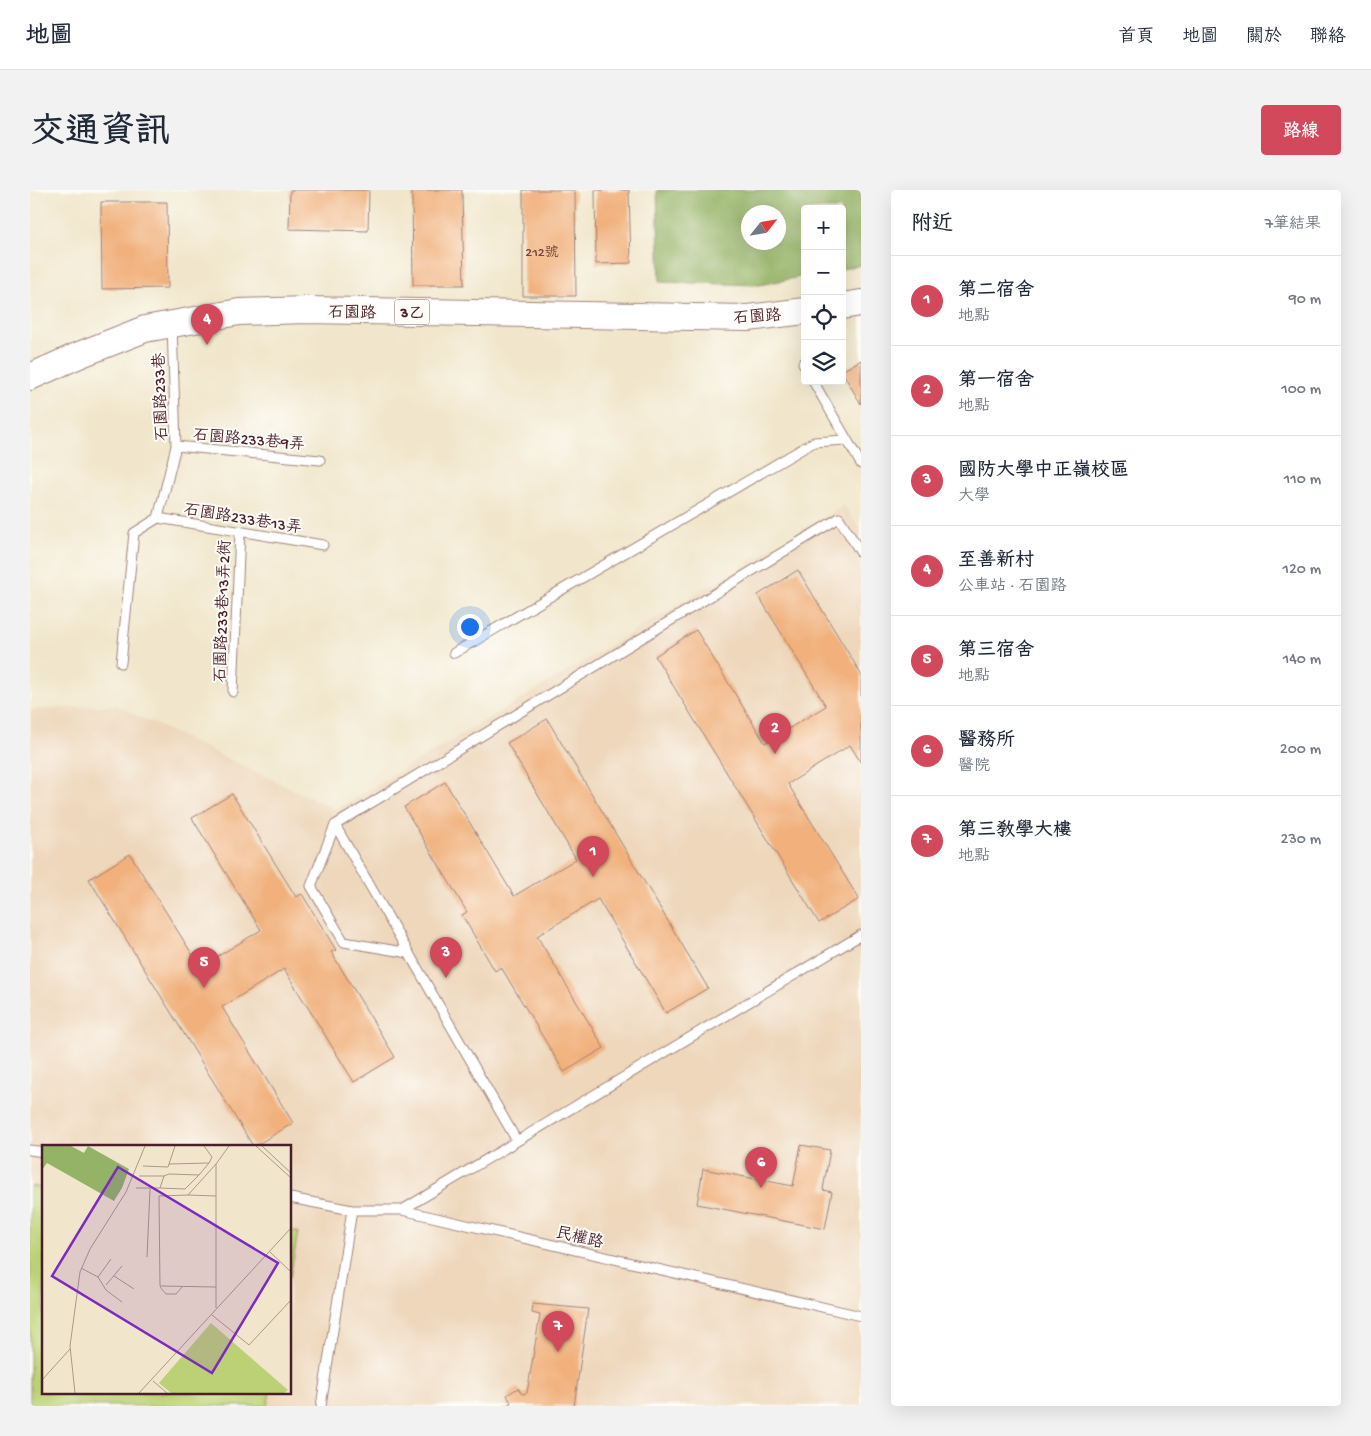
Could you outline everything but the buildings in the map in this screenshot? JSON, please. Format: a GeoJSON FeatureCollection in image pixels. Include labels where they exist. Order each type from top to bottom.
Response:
{"type":"FeatureCollection","features":[{"type":"Feature","properties":{"kind":"main road"},"geometry":{"type":"LineString","coordinates":[[846,305],[861,303]]}},
{"type":"Feature","properties":{"kind":"main road","name":"石園路"},"geometry":{"type":"LineString","coordinates":[[30,378],[79,355],[145,329],[239,312],[307,310],[748,318],[801,311]]}},
{"type":"Feature","properties":{"kind":"lane","name":"石園路233巷"},"geometry":{"type":"LineString","coordinates":[[158,518],[176,446],[172,324]]}},
{"type":"Feature","properties":{"kind":"lane"},"geometry":{"type":"LineString","coordinates":[[815,385],[861,464]]}},
{"type":"Feature","properties":{"kind":"lane"},"geometry":{"type":"LineString","coordinates":[[454,653],[814,442],[846,440]]}},
{"type":"Feature","properties":{"kind":"lane","name":"石園路233巷9弄"},"geometry":{"type":"LineString","coordinates":[[176,446],[320,460]]}},
{"type":"Feature","properties":{"kind":"lane"},"geometry":{"type":"LineString","coordinates":[[121,663],[134,533],[158,518]]}},
{"type":"Feature","properties":{"kind":"lane","name":"石園路233巷13弄"},"geometry":{"type":"LineString","coordinates":[[158,518],[323,545]]}},
{"type":"Feature","properties":{"kind":"lane"},"geometry":{"type":"LineString","coordinates":[[409,953],[344,942],[311,886],[334,825],[839,518],[861,552]]}},
{"type":"Feature","properties":{"kind":"lane","name":"石園路233巷13弄2衖"},"geometry":{"type":"LineString","coordinates":[[233,692],[240,532]]}},
{"type":"Feature","properties":{"kind":"lane"},"geometry":{"type":"LineString","coordinates":[[334,825],[518,1141]]}},
{"type":"Feature","properties":{"kind":"lane"},"geometry":{"type":"LineString","coordinates":[[402,1210],[861,935]]}},
{"type":"Feature","properties":{"kind":"lane","name":"民權路"},"geometry":{"type":"LineString","coordinates":[[291,1198],[352,1210],[402,1210],[861,1316]]}},
{"type":"Feature","properties":{"kind":"lane"},"geometry":{"type":"LineString","coordinates":[[321,1406],[352,1210]]}},
{"type":"Feature","properties":{"kind":"shaded area"},"geometry":{"type":"Polygon","coordinates":[[[844,505],[861,531],[861,1406],[30,1406],[30,710],[115,705],[336,810],[844,505]]]}},
{"type":"Feature","properties":{"kind":"green space"},"geometry":{"type":"Polygon","coordinates":[[[657,190],[861,190],[861,265],[846,268],[846,205],[801,205],[801,277],[759,285],[660,282],[657,190]]]}},
{"type":"Feature","properties":{"kind":"green space"},"geometry":{"type":"Polygon","coordinates":[[[30,1186],[42,1188],[42,1394],[270,1394],[267,1406],[30,1406],[30,1186]]]}},
{"type":"Feature","properties":{"kind":"green space"},"geometry":{"type":"Polygon","coordinates":[[[291,1230],[298,1232],[291,1271],[291,1230]]]}},
{"type":"Feature","properties":{"kind":"place","name":"至善新村"},"geometry":{"type":"Point","coordinates":[207,345]}},
{"type":"Feature","properties":{"kind":"place","name":"第一宿舍"},"geometry":{"type":"Point","coordinates":[775,754]}},
{"type":"Feature","properties":{"kind":"place","name":"第二宿舍"},"geometry":{"type":"Point","coordinates":[593,877]}},
{"type":"Feature","properties":{"kind":"place","name":"國防大學中正嶺校區"},"geometry":{"type":"Point","coordinates":[446,978]}},
{"type":"Feature","properties":{"kind":"place","name":"第三宿舍"},"geometry":{"type":"Point","coordinates":[204,988]}},
{"type":"Feature","properties":{"kind":"place","name":"醫務所"},"geometry":{"type":"Point","coordinates":[761,1188]}},
{"type":"Feature","properties":{"kind":"place","name":"第三教學大樓"},"geometry":{"type":"Point","coordinates":[558,1352]}}]}
